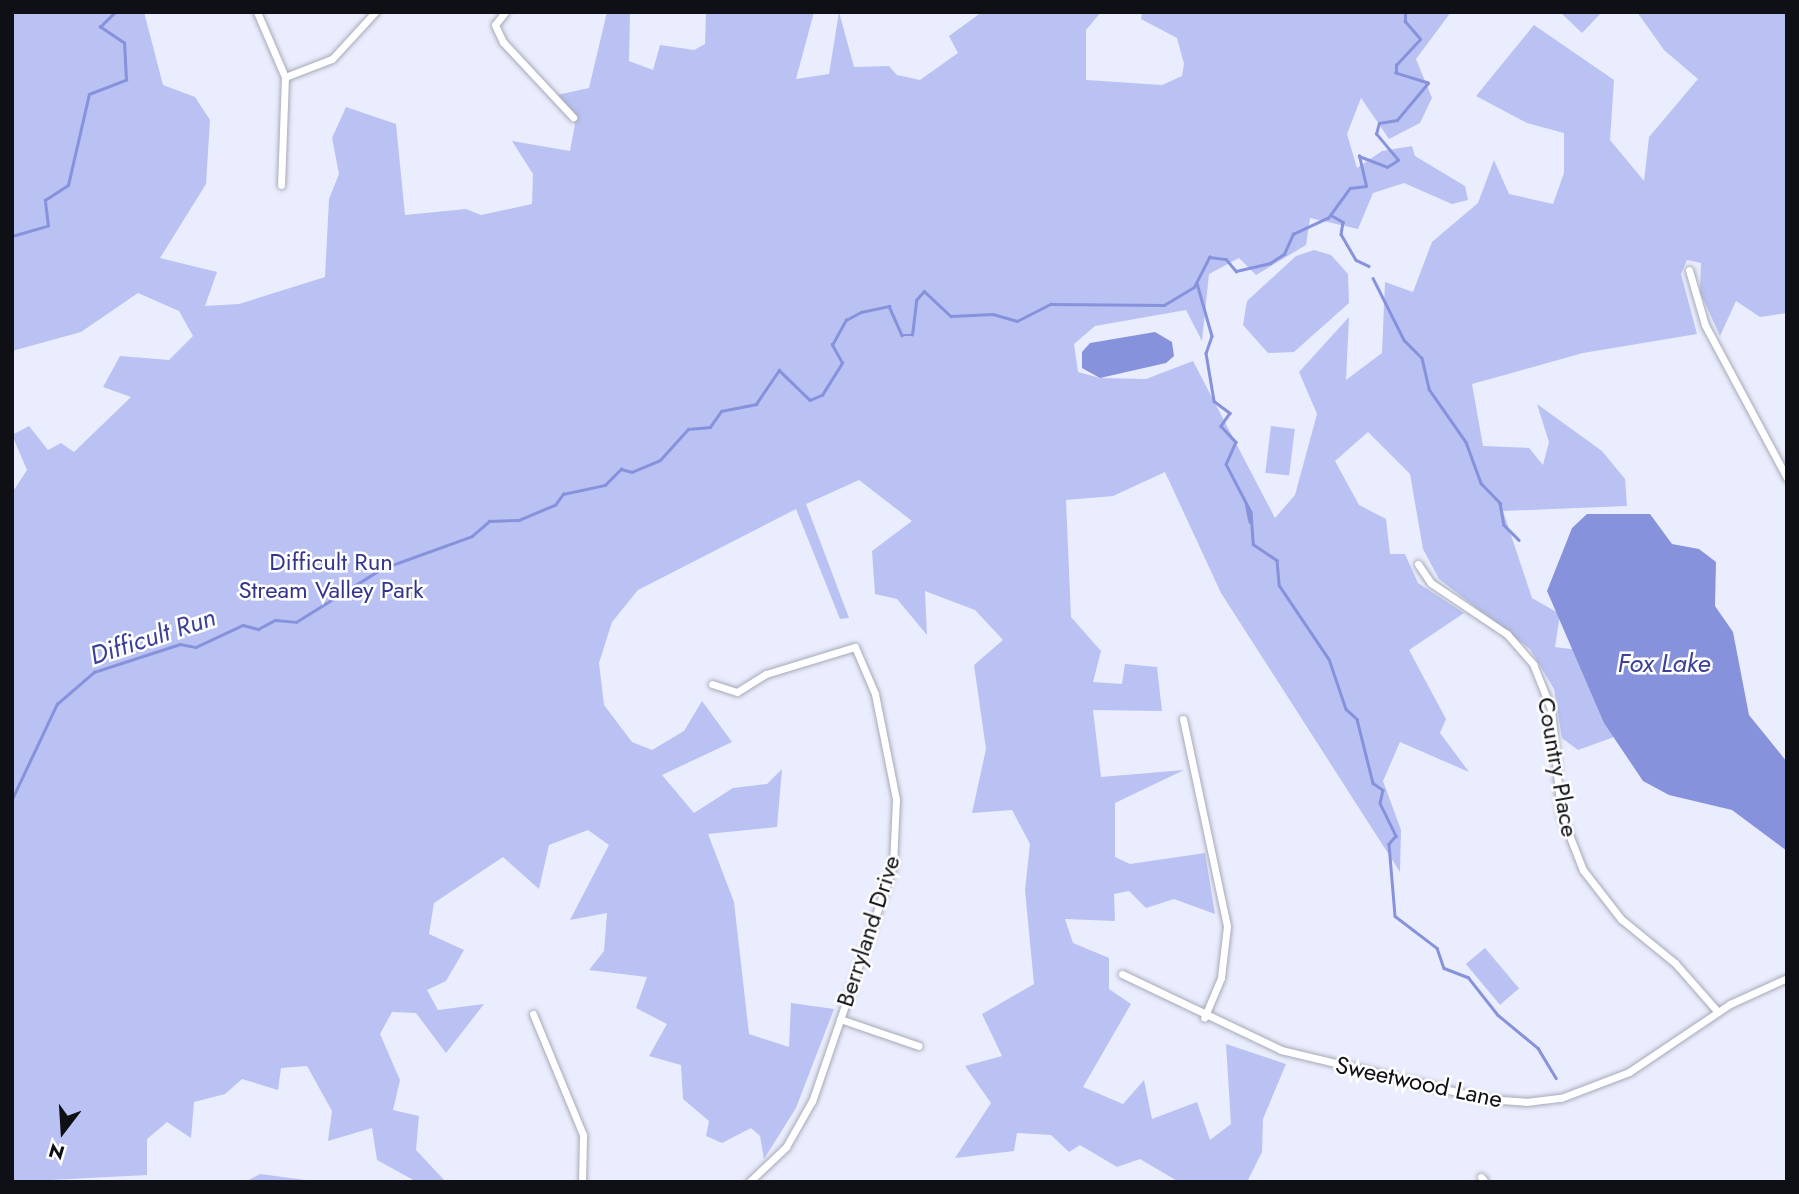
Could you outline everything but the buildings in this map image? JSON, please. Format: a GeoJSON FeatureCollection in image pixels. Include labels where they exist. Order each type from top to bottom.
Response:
{"type":"FeatureCollection","features":[{"type":"Feature","properties":{"kind":"street"},"geometry":{"type":"LineString","coordinates":[[257,12],[285,77],[281,185]]}},
{"type":"Feature","properties":{"kind":"street"},"geometry":{"type":"LineString","coordinates":[[285,77],[332,59],[375,12]]}},
{"type":"Feature","properties":{"kind":"street"},"geometry":{"type":"LineString","coordinates":[[505,12],[495,25],[503,42],[573,117]]}},
{"type":"Feature","properties":{"kind":"street"},"geometry":{"type":"LineString","coordinates":[[1689,270],[1703,320],[1787,478]]}},
{"type":"Feature","properties":{"kind":"street","name":"Country Place"},"geometry":{"type":"LineString","coordinates":[[1418,564],[1431,583],[1507,634],[1533,664],[1551,709],[1561,814],[1583,870],[1621,919],[1671,958],[1718,1012]]}},
{"type":"Feature","properties":{"kind":"street","name":"Berryland Drive"},"geometry":{"type":"LineString","coordinates":[[712,684],[737,692],[844,646],[865,657],[891,771],[897,837],[840,1019],[798,1130],[748,1182]]}},
{"type":"Feature","properties":{"kind":"street"},"geometry":{"type":"LineString","coordinates":[[1183,719],[1227,926],[1221,978],[1204,1018]]}},
{"type":"Feature","properties":{"kind":"street","name":"Sweetwood Lane"},"geometry":{"type":"LineString","coordinates":[[1122,974],[1204,1018],[1327,1063],[1526,1102],[1571,1095],[1629,1072],[1718,1012],[1787,978]]}},
{"type":"Feature","properties":{"kind":"street"},"geometry":{"type":"LineString","coordinates":[[533,1014],[582,1128],[582,1182]]}},
{"type":"Feature","properties":{"kind":"street"},"geometry":{"type":"LineString","coordinates":[[840,1019],[919,1046]]}},
{"type":"Feature","properties":{"kind":"green space","name":"Difficult Run Stream Valley Park"},"geometry":{"type":"Polygon","coordinates":[[[12,12],[144,12],[163,85],[195,97],[210,120],[206,184],[160,258],[217,272],[205,306],[239,304],[325,277],[329,199],[339,174],[332,138],[346,107],[396,124],[405,215],[466,209],[481,215],[532,204],[533,174],[512,141],[570,151],[575,124],[557,95],[589,88],[607,12],[630,12],[629,61],[653,70],[660,45],[694,50],[705,44],[706,12],[814,12],[796,79],[829,74],[839,12],[854,67],[889,66],[897,75],[920,80],[958,53],[949,36],[982,12],[1101,12],[1086,30],[1086,80],[1162,85],[1182,76],[1184,64],[1177,38],[1141,19],[1142,12],[1451,12],[1416,59],[1432,98],[1420,123],[1389,139],[1361,98],[1347,134],[1357,168],[1382,151],[1412,146],[1415,156],[1465,186],[1468,200],[1452,204],[1404,183],[1373,193],[1358,229],[1310,218],[1306,245],[1256,275],[1239,258],[1209,274],[1202,341],[1186,310],[1095,326],[1074,344],[1078,372],[1100,378],[1146,379],[1193,361],[1275,518],[1295,495],[1317,414],[1299,372],[1349,317],[1346,380],[1382,353],[1385,282],[1413,292],[1432,242],[1478,203],[1494,160],[1509,194],[1553,204],[1564,173],[1564,133],[1527,123],[1476,96],[1534,25],[1614,80],[1610,140],[1644,181],[1649,137],[1698,79],[1664,50],[1637,12],[1787,12],[1787,313],[1760,317],[1736,301],[1720,336],[1700,292],[1701,263],[1687,260],[1681,274],[1697,334],[1583,353],[1472,384],[1483,446],[1529,448],[1543,465],[1549,442],[1537,404],[1602,451],[1625,479],[1627,506],[1503,511],[1532,598],[1560,614],[1555,647],[1578,650],[1614,737],[1578,750],[1562,738],[1554,689],[1530,649],[1439,579],[1423,549],[1410,474],[1368,432],[1335,461],[1359,505],[1386,519],[1390,554],[1405,554],[1418,583],[1464,613],[1409,650],[1446,719],[1440,733],[1469,772],[1400,742],[1383,781],[1401,830],[1400,872],[1221,593],[1165,472],[1113,496],[1066,500],[1071,617],[1101,651],[1093,682],[1122,684],[1125,664],[1157,667],[1162,711],[1093,710],[1101,777],[1184,770],[1115,803],[1115,857],[1130,864],[1205,853],[1215,914],[1174,899],[1146,908],[1129,891],[1114,894],[1115,921],[1065,919],[1073,943],[1109,958],[1109,989],[1131,1004],[1083,1087],[1123,1104],[1144,1080],[1152,1119],[1197,1102],[1210,1140],[1231,1124],[1226,1044],[1286,1064],[1263,1119],[1262,1152],[1247,1182],[1179,1182],[1140,1159],[1117,1167],[1080,1145],[1069,1152],[1051,1135],[1017,1133],[1014,1151],[955,1158],[991,1103],[965,1066],[1002,1056],[982,1014],[1034,984],[1025,890],[1030,844],[1012,810],[972,813],[986,749],[974,665],[1003,640],[975,610],[925,591],[927,635],[897,599],[875,594],[872,551],[912,521],[859,480],[806,504],[849,618],[840,619],[796,509],[638,590],[612,622],[599,663],[604,705],[632,742],[652,750],[684,731],[702,701],[732,742],[662,775],[694,813],[733,788],[767,784],[782,769],[777,827],[708,834],[734,902],[749,1034],[789,1047],[791,1003],[834,1009],[796,1108],[764,1159],[760,1136],[751,1128],[722,1143],[706,1136],[709,1121],[683,1099],[681,1065],[649,1056],[667,1024],[636,1008],[647,977],[589,970],[604,951],[607,913],[570,920],[609,845],[588,830],[549,845],[539,889],[503,857],[434,903],[429,934],[464,950],[446,981],[427,990],[438,1010],[484,1004],[446,1053],[416,1013],[392,1012],[380,1034],[400,1080],[393,1110],[419,1116],[416,1150],[446,1182],[417,1182],[377,1160],[372,1128],[328,1141],[332,1111],[307,1066],[281,1068],[278,1090],[242,1079],[225,1094],[194,1102],[191,1138],[167,1122],[147,1139],[147,1175],[12,1182],[12,493],[27,470],[12,435],[29,426],[48,450],[61,443],[74,452],[131,397],[103,387],[120,356],[169,360],[193,336],[179,311],[138,293],[81,332],[12,351],[12,12]]]}},
{"type":"Feature","properties":{"kind":"green space"},"geometry":{"type":"Polygon","coordinates":[[[1560,12],[1602,12],[1582,33],[1560,12]]]}},
{"type":"Feature","properties":{"kind":"green space"},"geometry":{"type":"Polygon","coordinates":[[[1314,250],[1331,255],[1348,274],[1349,303],[1294,352],[1268,353],[1243,325],[1247,301],[1296,256],[1314,250]]]}},
{"type":"Feature","properties":{"kind":"green space"},"geometry":{"type":"Polygon","coordinates":[[[1271,426],[1295,429],[1289,476],[1265,473],[1271,426]]]}},
{"type":"Feature","properties":{"kind":"green space"},"geometry":{"type":"Polygon","coordinates":[[[1485,948],[1519,989],[1500,1005],[1466,964],[1485,948]]]}},
{"type":"Feature","properties":{"kind":"green space"},"geometry":{"type":"Polygon","coordinates":[[[260,1174],[313,1181],[245,1182],[260,1174]]]}},
{"type":"Feature","properties":{"kind":"water"},"geometry":{"type":"Polygon","coordinates":[[[1155,332],[1172,342],[1174,356],[1166,363],[1100,378],[1082,368],[1082,352],[1090,343],[1155,332]]]}},
{"type":"Feature","properties":{"kind":"water","name":"Fox Lake"},"geometry":{"type":"Polygon","coordinates":[[[1587,514],[1650,514],[1672,544],[1699,549],[1716,562],[1715,606],[1733,632],[1749,715],[1787,762],[1787,851],[1732,810],[1669,795],[1643,781],[1604,723],[1547,591],[1572,528],[1587,514]]]}},
{"type":"Feature","properties":{"kind":"waterway"},"geometry":{"type":"LineString","coordinates":[[12,236],[48,226],[45,200],[68,185],[89,94],[126,80],[124,43],[100,27],[115,12]]}},
{"type":"Feature","properties":{"kind":"waterway","name":"Difficult Run"},"geometry":{"type":"LineString","coordinates":[[12,799],[57,704],[94,672],[180,644],[196,647],[243,625],[258,629],[275,620],[296,622],[381,569],[472,536],[489,521],[519,520],[555,505],[563,494],[605,485],[621,469],[632,472],[660,460],[688,429],[710,427],[721,411],[756,404],[779,370],[810,400],[822,395],[842,363],[832,345],[846,320],[861,312],[889,306],[902,335],[912,335],[916,300],[924,291],[951,316],[993,314],[1017,321],[1051,304],[1164,305],[1194,287],[1209,257],[1226,259],[1236,271],[1270,263],[1284,254],[1293,234],[1328,218],[1350,188],[1366,186],[1359,156],[1387,167],[1398,160],[1376,134],[1379,123],[1397,120],[1428,83],[1396,73],[1396,65],[1420,39],[1405,22],[1405,12]]}},
{"type":"Feature","properties":{"kind":"waterway"},"geometry":{"type":"LineString","coordinates":[[1331,215],[1343,222],[1341,234],[1356,260],[1369,266]]}},
{"type":"Feature","properties":{"kind":"waterway"},"geometry":{"type":"LineString","coordinates":[[1373,278],[1404,340],[1422,358],[1429,389],[1466,442],[1481,483],[1500,503],[1504,525],[1519,540]]}},
{"type":"Feature","properties":{"kind":"waterway"},"geometry":{"type":"LineString","coordinates":[[1197,283],[1212,336],[1206,353],[1214,401],[1230,413],[1221,426],[1236,442],[1226,464],[1251,512],[1253,544],[1277,560],[1279,585],[1329,659],[1346,709],[1357,719],[1373,783],[1383,790],[1380,803],[1396,836],[1389,844],[1395,916],[1437,948],[1444,968],[1468,977],[1498,1015],[1538,1048],[1556,1078]]}},
{"type":"Feature","properties":{"kind":"waterway"},"geometry":{"type":"LineString","coordinates":[[1246,503],[1250,522]]}}]}
